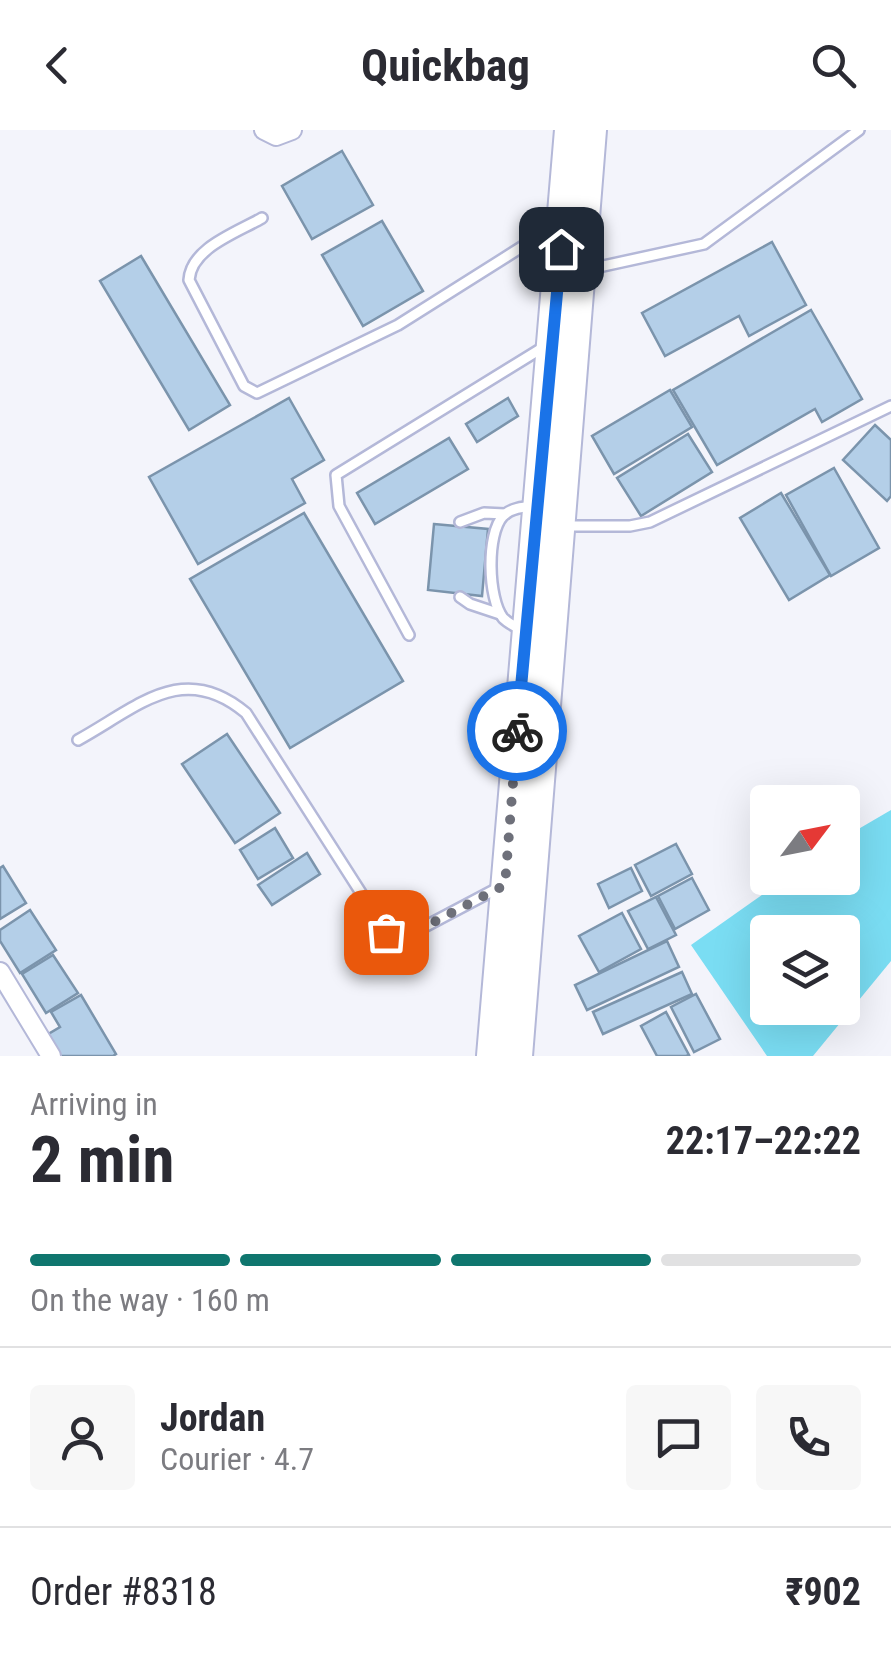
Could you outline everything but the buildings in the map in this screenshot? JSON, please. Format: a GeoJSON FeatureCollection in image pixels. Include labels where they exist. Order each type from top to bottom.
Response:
{"type":"FeatureCollection","features":[{"type":"Feature","properties":{"kind":"main road"},"geometry":{"type":"LineString","coordinates":[[492,1056],[569,130]]}},
{"type":"Feature","properties":{"kind":"main road"},"geometry":{"type":"LineString","coordinates":[[518,1056],[592,130]]}},
{"type":"Feature","properties":{"kind":"street"},"geometry":{"type":"LineString","coordinates":[[264,130],[276,136],[292,130]]}},
{"type":"Feature","properties":{"kind":"street"},"geometry":{"type":"LineString","coordinates":[[0,972],[50,1056]]}},
{"type":"Feature","properties":{"kind":"lane"},"geometry":{"type":"LineString","coordinates":[[582,270],[704,244],[859,130]]}},
{"type":"Feature","properties":{"kind":"lane"},"geometry":{"type":"LineString","coordinates":[[262,218],[197,257],[189,280],[244,386],[256,394],[398,325],[563,221]]}},
{"type":"Feature","properties":{"kind":"lane"},"geometry":{"type":"LineString","coordinates":[[409,635],[338,506],[336,475],[553,341]]}},
{"type":"Feature","properties":{"kind":"lane"},"geometry":{"type":"LineString","coordinates":[[561,526],[630,526],[650,522],[891,406]]}},
{"type":"Feature","properties":{"kind":"lane"},"geometry":{"type":"LineString","coordinates":[[526,632],[506,622],[492,594],[494,534],[513,509],[538,506]]}},
{"type":"Feature","properties":{"kind":"lane"},"geometry":{"type":"LineString","coordinates":[[460,522],[484,513],[506,514]]}},
{"type":"Feature","properties":{"kind":"lane"},"geometry":{"type":"LineString","coordinates":[[460,597],[500,614]]}},
{"type":"Feature","properties":{"kind":"lane"},"geometry":{"type":"LineString","coordinates":[[78,740],[163,693],[184,686],[216,692],[246,713],[386,932],[398,937],[409,935],[505,885]]}},
{"type":"Feature","properties":{"kind":"water"},"geometry":{"type":"Polygon","coordinates":[[[891,810],[891,961],[860,999],[860,915],[750,915],[750,1025],[838,1025],[813,1056],[767,1056],[691,945],[762,895],[860,895],[860,828],[891,810]]]}},
{"type":"Feature","properties":{"kind":"way so far"},"geometry":{"type":"LineString","coordinates":[[386,932],[398,937],[409,935],[505,885],[517,731]]}},
{"type":"Feature","properties":{"kind":"route"},"geometry":{"type":"LineString","coordinates":[[517,731],[561,249]]}}]}
